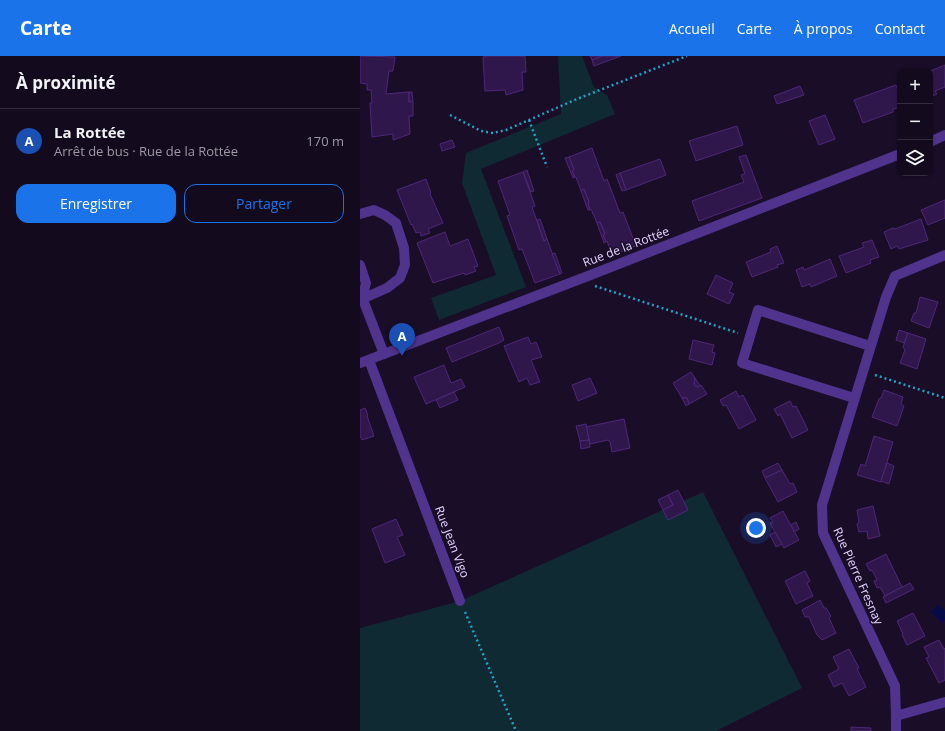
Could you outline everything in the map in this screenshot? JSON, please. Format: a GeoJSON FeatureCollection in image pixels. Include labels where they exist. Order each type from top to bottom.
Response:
{"type":"FeatureCollection","features":[{"type":"Feature","properties":{"kind":"street"},"geometry":{"type":"LineString","coordinates":[[933,141],[945,135]]}},
{"type":"Feature","properties":{"kind":"street","name":"Rue de la Rottée"},"geometry":{"type":"LineString","coordinates":[[365,361],[897,155]]}},
{"type":"Feature","properties":{"kind":"street"},"geometry":{"type":"LineString","coordinates":[[360,214],[374,210],[385,215],[396,223],[404,248],[405,265],[400,278],[387,288],[361,295]]}},
{"type":"Feature","properties":{"kind":"street","name":"Rue Pierre Fresnay"},"geometry":{"type":"LineString","coordinates":[[896,731],[895,686],[823,533],[822,505],[870,346],[886,297],[895,276],[945,254]]}},
{"type":"Feature","properties":{"kind":"street"},"geometry":{"type":"LineString","coordinates":[[360,265],[366,283],[361,295],[384,354]]}},
{"type":"Feature","properties":{"kind":"street"},"geometry":{"type":"LineString","coordinates":[[854,398],[742,363],[758,310],[870,346]]}},
{"type":"Feature","properties":{"kind":"street","name":"Rue Jean Vigo"},"geometry":{"type":"LineString","coordinates":[[365,361],[460,601]]}},
{"type":"Feature","properties":{"kind":"street"},"geometry":{"type":"LineString","coordinates":[[896,716],[945,702]]}},
{"type":"Feature","properties":{"kind":"path"},"geometry":{"type":"LineString","coordinates":[[450,116],[481,131],[493,133],[506,130],[577,99],[686,56]]}},
{"type":"Feature","properties":{"kind":"path"},"geometry":{"type":"LineString","coordinates":[[528,120],[547,168]]}},
{"type":"Feature","properties":{"kind":"path"},"geometry":{"type":"LineString","coordinates":[[588,276],[594,286],[750,337]]}},
{"type":"Feature","properties":{"kind":"path"},"geometry":{"type":"LineString","coordinates":[[862,372],[945,398]]}},
{"type":"Feature","properties":{"kind":"path"},"geometry":{"type":"LineString","coordinates":[[460,601],[516,731]]}},
{"type":"Feature","properties":{"kind":"shaded area"},"geometry":{"type":"Polygon","coordinates":[[[558,56],[582,56],[594,87],[607,95],[615,114],[481,169],[526,287],[439,320],[431,298],[496,275],[462,183],[466,153],[561,114],[558,56]]]}},
{"type":"Feature","properties":{"kind":"shaded area"},"geometry":{"type":"Polygon","coordinates":[[[703,492],[802,688],[716,731],[360,731],[360,628],[460,601],[703,492]]]}},
{"type":"Feature","properties":{"kind":"shaded area"},"geometry":{"type":"Polygon","coordinates":[[[938,605],[945,611],[945,620],[942,623],[931,612],[938,605]]]}},
{"type":"Feature","properties":{"kind":"building"},"geometry":{"type":"Polygon","coordinates":[[[360,56],[395,57],[393,71],[389,71],[386,94],[409,92],[409,102],[413,101],[413,116],[409,116],[410,134],[393,140],[393,134],[372,137],[370,103],[372,103],[371,90],[367,90],[367,84],[360,83],[360,56]]]}},
{"type":"Feature","properties":{"kind":"building"},"geometry":{"type":"Polygon","coordinates":[[[525,56],[526,72],[522,72],[523,90],[506,95],[505,90],[485,91],[483,57],[525,56]]]}},
{"type":"Feature","properties":{"kind":"building"},"geometry":{"type":"Polygon","coordinates":[[[590,56],[603,56],[592,60],[590,56]]]}},
{"type":"Feature","properties":{"kind":"building"},"geometry":{"type":"Polygon","coordinates":[[[603,56],[621,56],[594,66],[592,60],[603,56]]]}},
{"type":"Feature","properties":{"kind":"building"},"geometry":{"type":"Polygon","coordinates":[[[945,65],[945,87],[935,91],[937,94],[933,96],[933,70],[945,65]]]}},
{"type":"Feature","properties":{"kind":"building"},"geometry":{"type":"Polygon","coordinates":[[[896,85],[897,88],[897,108],[893,109],[893,112],[863,123],[854,100],[896,85]]]}},
{"type":"Feature","properties":{"kind":"building"},"geometry":{"type":"Polygon","coordinates":[[[800,86],[804,95],[777,104],[774,96],[800,86]]]}},
{"type":"Feature","properties":{"kind":"building"},"geometry":{"type":"Polygon","coordinates":[[[409,92],[412,92],[413,101],[409,102],[409,92]]]}},
{"type":"Feature","properties":{"kind":"building"},"geometry":{"type":"Polygon","coordinates":[[[825,115],[835,139],[819,145],[809,121],[825,115]]]}},
{"type":"Feature","properties":{"kind":"building"},"geometry":{"type":"Polygon","coordinates":[[[737,126],[743,145],[696,161],[689,141],[737,126]]]}},
{"type":"Feature","properties":{"kind":"building"},"geometry":{"type":"Polygon","coordinates":[[[452,140],[455,147],[442,151],[440,144],[452,140]]]}},
{"type":"Feature","properties":{"kind":"building"},"geometry":{"type":"Polygon","coordinates":[[[592,148],[604,181],[607,179],[620,213],[623,212],[636,246],[612,255],[603,235],[605,234],[600,222],[597,223],[591,209],[590,210],[589,202],[584,189],[581,191],[572,171],[574,170],[569,157],[592,148]]]}},
{"type":"Feature","properties":{"kind":"building"},"geometry":{"type":"Polygon","coordinates":[[[746,155],[762,198],[699,221],[692,201],[744,182],[741,175],[745,174],[739,157],[746,155]]]}},
{"type":"Feature","properties":{"kind":"building"},"geometry":{"type":"Polygon","coordinates":[[[569,157],[574,170],[572,171],[575,177],[573,178],[565,158],[569,157]]]}},
{"type":"Feature","properties":{"kind":"building"},"geometry":{"type":"Polygon","coordinates":[[[660,159],[666,175],[626,190],[620,173],[660,159]]]}},
{"type":"Feature","properties":{"kind":"building"},"geometry":{"type":"Polygon","coordinates":[[[527,170],[534,191],[531,192],[523,172],[527,170]]]}},
{"type":"Feature","properties":{"kind":"building"},"geometry":{"type":"Polygon","coordinates":[[[523,172],[535,206],[532,207],[544,241],[547,239],[560,274],[535,283],[522,249],[519,250],[507,216],[510,215],[498,181],[523,172]]]}},
{"type":"Feature","properties":{"kind":"building"},"geometry":{"type":"Polygon","coordinates":[[[620,173],[626,190],[622,191],[616,175],[620,173]]]}},
{"type":"Feature","properties":{"kind":"building"},"geometry":{"type":"Polygon","coordinates":[[[426,179],[431,193],[430,194],[443,223],[428,229],[430,233],[421,236],[420,232],[416,233],[412,224],[411,225],[397,190],[426,179]]]}},
{"type":"Feature","properties":{"kind":"building"},"geometry":{"type":"Polygon","coordinates":[[[584,189],[589,202],[590,210],[588,210],[581,191],[584,189]]]}},
{"type":"Feature","properties":{"kind":"building"},"geometry":{"type":"Polygon","coordinates":[[[945,200],[945,218],[928,225],[921,210],[945,200]]]}},
{"type":"Feature","properties":{"kind":"building"},"geometry":{"type":"Polygon","coordinates":[[[540,219],[547,239],[544,241],[537,220],[540,219]]]}},
{"type":"Feature","properties":{"kind":"building"},"geometry":{"type":"Polygon","coordinates":[[[921,219],[928,240],[899,249],[897,246],[891,249],[884,232],[921,219]]]}},
{"type":"Feature","properties":{"kind":"building"},"geometry":{"type":"Polygon","coordinates":[[[600,222],[605,234],[603,235],[606,242],[604,243],[597,223],[600,222]]]}},
{"type":"Feature","properties":{"kind":"building"},"geometry":{"type":"Polygon","coordinates":[[[445,232],[450,246],[468,239],[478,266],[474,267],[476,271],[465,275],[464,273],[433,283],[417,243],[445,232]]]}},
{"type":"Feature","properties":{"kind":"building"},"geometry":{"type":"Polygon","coordinates":[[[872,240],[879,257],[870,260],[871,263],[846,273],[839,256],[864,247],[862,243],[872,240]]]}},
{"type":"Feature","properties":{"kind":"building"},"geometry":{"type":"Polygon","coordinates":[[[777,246],[784,263],[777,265],[778,267],[752,277],[746,262],[771,252],[770,249],[777,246]]]}},
{"type":"Feature","properties":{"kind":"building"},"geometry":{"type":"Polygon","coordinates":[[[555,253],[562,273],[560,274],[552,254],[555,253]]]}},
{"type":"Feature","properties":{"kind":"building"},"geometry":{"type":"Polygon","coordinates":[[[830,259],[837,276],[811,287],[810,284],[802,287],[796,270],[803,267],[804,270],[830,259]]]}},
{"type":"Feature","properties":{"kind":"building"},"geometry":{"type":"Polygon","coordinates":[[[716,275],[733,283],[729,292],[734,294],[729,304],[707,294],[716,275]]]}},
{"type":"Feature","properties":{"kind":"building"},"geometry":{"type":"Polygon","coordinates":[[[920,297],[938,302],[929,328],[911,321],[914,313],[916,313],[920,297]]]}},
{"type":"Feature","properties":{"kind":"building"},"geometry":{"type":"Polygon","coordinates":[[[499,327],[504,340],[452,362],[446,348],[499,327]]]}},
{"type":"Feature","properties":{"kind":"building"},"geometry":{"type":"Polygon","coordinates":[[[899,330],[908,333],[904,343],[896,340],[899,330]]]}},
{"type":"Feature","properties":{"kind":"building"},"geometry":{"type":"Polygon","coordinates":[[[908,333],[926,339],[917,369],[900,363],[905,350],[903,347],[908,333]]]}},
{"type":"Feature","properties":{"kind":"building"},"geometry":{"type":"Polygon","coordinates":[[[528,337],[531,344],[536,342],[542,357],[531,360],[540,382],[530,385],[527,378],[519,382],[504,346],[528,337]]]}},
{"type":"Feature","properties":{"kind":"building"},"geometry":{"type":"Polygon","coordinates":[[[693,340],[714,345],[712,352],[715,353],[712,365],[689,359],[693,340]]]}},
{"type":"Feature","properties":{"kind":"building"},"geometry":{"type":"Polygon","coordinates":[[[444,365],[451,383],[461,379],[465,387],[426,404],[414,377],[444,365]]]}},
{"type":"Feature","properties":{"kind":"building"},"geometry":{"type":"Polygon","coordinates":[[[691,372],[695,378],[694,385],[698,387],[701,385],[707,394],[689,404],[687,398],[682,398],[673,383],[691,372]]]}},
{"type":"Feature","properties":{"kind":"building"},"geometry":{"type":"Polygon","coordinates":[[[590,378],[597,393],[578,401],[572,385],[590,378]]]}},
{"type":"Feature","properties":{"kind":"building"},"geometry":{"type":"Polygon","coordinates":[[[695,378],[700,386],[698,387],[694,385],[695,378]]]}},
{"type":"Feature","properties":{"kind":"building"},"geometry":{"type":"Polygon","coordinates":[[[884,390],[903,397],[901,404],[904,406],[897,426],[872,417],[884,390]]]}},
{"type":"Feature","properties":{"kind":"building"},"geometry":{"type":"Polygon","coordinates":[[[736,391],[739,397],[743,395],[756,420],[739,429],[726,405],[723,406],[720,400],[736,391]]]}},
{"type":"Feature","properties":{"kind":"building"},"geometry":{"type":"Polygon","coordinates":[[[454,392],[458,400],[440,408],[436,400],[454,392]]]}},
{"type":"Feature","properties":{"kind":"building"},"geometry":{"type":"Polygon","coordinates":[[[682,398],[687,398],[689,404],[686,406],[682,398]]]}},
{"type":"Feature","properties":{"kind":"building"},"geometry":{"type":"Polygon","coordinates":[[[790,401],[793,407],[796,406],[808,430],[792,438],[780,414],[778,416],[774,409],[790,401]]]}},
{"type":"Feature","properties":{"kind":"building"},"geometry":{"type":"Polygon","coordinates":[[[365,408],[374,436],[362,440],[360,436],[360,410],[365,408]]]}},
{"type":"Feature","properties":{"kind":"building"},"geometry":{"type":"Polygon","coordinates":[[[624,419],[630,448],[612,452],[610,442],[608,440],[590,444],[586,427],[624,419]]]}},
{"type":"Feature","properties":{"kind":"building"},"geometry":{"type":"Polygon","coordinates":[[[586,424],[589,440],[580,441],[576,426],[586,424]]]}},
{"type":"Feature","properties":{"kind":"building"},"geometry":{"type":"Polygon","coordinates":[[[874,436],[893,442],[881,482],[857,475],[861,464],[865,466],[874,436]]]}},
{"type":"Feature","properties":{"kind":"building"},"geometry":{"type":"Polygon","coordinates":[[[589,440],[590,447],[581,449],[580,441],[589,440]]]}},
{"type":"Feature","properties":{"kind":"building"},"geometry":{"type":"Polygon","coordinates":[[[778,463],[782,470],[765,478],[762,471],[778,463]]]}},
{"type":"Feature","properties":{"kind":"building"},"geometry":{"type":"Polygon","coordinates":[[[887,463],[894,466],[889,484],[881,481],[887,463]]]}},
{"type":"Feature","properties":{"kind":"building"},"geometry":{"type":"Polygon","coordinates":[[[782,470],[790,484],[793,483],[797,492],[778,502],[765,478],[782,470]]]}},
{"type":"Feature","properties":{"kind":"building"},"geometry":{"type":"Polygon","coordinates":[[[678,490],[688,510],[668,520],[663,510],[673,505],[668,495],[678,490]]]}},
{"type":"Feature","properties":{"kind":"building"},"geometry":{"type":"Polygon","coordinates":[[[668,495],[673,505],[663,510],[658,500],[668,495]]]}},
{"type":"Feature","properties":{"kind":"building"},"geometry":{"type":"Polygon","coordinates":[[[873,506],[880,536],[868,539],[867,531],[859,532],[857,524],[859,522],[857,510],[873,506]]]}},
{"type":"Feature","properties":{"kind":"building"},"geometry":{"type":"Polygon","coordinates":[[[783,511],[799,540],[784,548],[770,523],[773,522],[770,518],[783,511]]]}},
{"type":"Feature","properties":{"kind":"building"},"geometry":{"type":"Polygon","coordinates":[[[396,519],[403,535],[397,537],[405,555],[385,563],[372,529],[396,519]]]}},
{"type":"Feature","properties":{"kind":"building"},"geometry":{"type":"Polygon","coordinates":[[[796,522],[799,529],[794,532],[791,525],[796,522]]]}},
{"type":"Feature","properties":{"kind":"building"},"geometry":{"type":"Polygon","coordinates":[[[775,532],[782,544],[776,547],[770,535],[775,532]]]}},
{"type":"Feature","properties":{"kind":"building"},"geometry":{"type":"Polygon","coordinates":[[[886,554],[902,587],[885,596],[880,587],[877,588],[874,581],[877,580],[872,570],[870,571],[866,564],[886,554]]]}},
{"type":"Feature","properties":{"kind":"building"},"geometry":{"type":"Polygon","coordinates":[[[805,571],[810,581],[807,583],[813,596],[796,604],[785,581],[805,571]]]}},
{"type":"Feature","properties":{"kind":"building"},"geometry":{"type":"Polygon","coordinates":[[[910,583],[914,589],[886,603],[883,597],[910,583]]]}},
{"type":"Feature","properties":{"kind":"building"},"geometry":{"type":"Polygon","coordinates":[[[820,600],[824,608],[826,608],[831,616],[829,618],[836,633],[822,640],[817,635],[809,617],[805,617],[802,610],[820,600]]]}},
{"type":"Feature","properties":{"kind":"building"},"geometry":{"type":"Polygon","coordinates":[[[913,613],[925,636],[907,645],[897,621],[913,613]]]}},
{"type":"Feature","properties":{"kind":"building"},"geometry":{"type":"Polygon","coordinates":[[[939,640],[944,649],[945,648],[945,680],[939,683],[926,658],[929,657],[924,647],[939,640]]]}},
{"type":"Feature","properties":{"kind":"building"},"geometry":{"type":"Polygon","coordinates":[[[849,649],[859,668],[857,669],[866,687],[849,696],[842,683],[834,687],[828,675],[839,669],[833,657],[849,649]]]}},
{"type":"Feature","properties":{"kind":"building"},"geometry":{"type":"Polygon","coordinates":[[[851,727],[871,728],[871,731],[851,731],[851,727]]]}},
{"type":"Feature","properties":{"kind":"place","name":"La Rottée"},"geometry":{"type":"Point","coordinates":[402,356]}}]}
